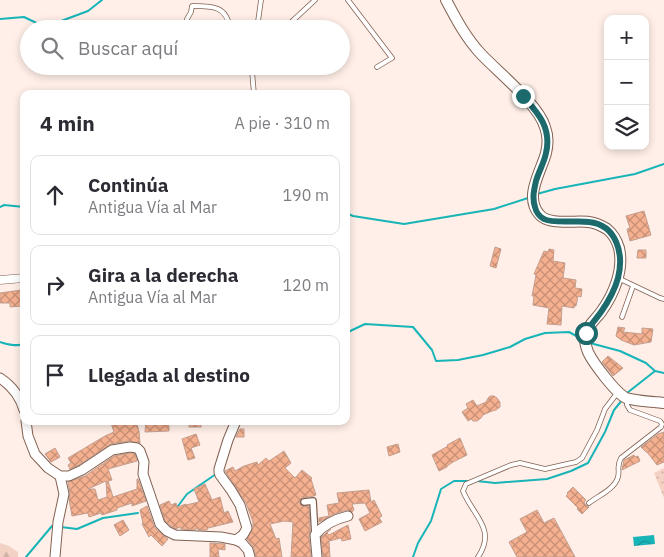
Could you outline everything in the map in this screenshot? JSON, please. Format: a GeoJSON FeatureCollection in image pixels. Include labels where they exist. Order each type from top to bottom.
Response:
{"type":"FeatureCollection","features":[{"type":"Feature","properties":{"kind":"main road"},"geometry":{"type":"LineString","coordinates":[[446,0],[470,40],[539,114],[545,127],[547,151],[538,175],[533,199],[538,213],[543,219],[551,221],[590,222],[601,226],[610,232],[618,246],[620,255],[618,278],[611,296],[586,333],[588,351],[593,362],[623,395],[664,403]]}},
{"type":"Feature","properties":{"kind":"street"},"geometry":{"type":"LineString","coordinates":[[0,280],[20,278]]}},
{"type":"Feature","properties":{"kind":"street"},"geometry":{"type":"LineString","coordinates":[[0,378],[8,383],[20,401]]}},
{"type":"Feature","properties":{"kind":"street"},"geometry":{"type":"LineString","coordinates":[[28,425],[28,436],[35,454],[48,468],[60,476],[68,476],[82,470],[112,450],[130,447],[137,448],[144,462],[143,474],[160,524],[166,531],[175,535],[221,537],[236,540],[242,543],[248,550],[250,557]]}},
{"type":"Feature","properties":{"kind":"street"},"geometry":{"type":"LineString","coordinates":[[234,425],[219,468],[220,475],[240,505],[247,528],[236,540]]}},
{"type":"Feature","properties":{"kind":"street"},"geometry":{"type":"LineString","coordinates":[[54,557],[58,522],[64,494],[60,476]]}},
{"type":"Feature","properties":{"kind":"street"},"geometry":{"type":"LineString","coordinates":[[304,502],[313,501],[317,557]]}},
{"type":"Feature","properties":{"kind":"street"},"geometry":{"type":"LineString","coordinates":[[315,534],[337,518],[348,516]]}},
{"type":"Feature","properties":{"kind":"lane"},"geometry":{"type":"LineString","coordinates":[[187,20],[192,6],[190,0]]}},
{"type":"Feature","properties":{"kind":"lane"},"geometry":{"type":"LineString","coordinates":[[258,20],[261,0]]}},
{"type":"Feature","properties":{"kind":"lane"},"geometry":{"type":"LineString","coordinates":[[295,20],[316,0]]}},
{"type":"Feature","properties":{"kind":"lane"},"geometry":{"type":"LineString","coordinates":[[348,0],[392,58],[377,66]]}},
{"type":"Feature","properties":{"kind":"lane"},"geometry":{"type":"LineString","coordinates":[[192,6],[217,8],[223,12],[228,20]]}},
{"type":"Feature","properties":{"kind":"lane"},"geometry":{"type":"LineString","coordinates":[[253,75],[254,90]]}},
{"type":"Feature","properties":{"kind":"lane"},"geometry":{"type":"LineString","coordinates":[[618,278],[664,299]]}},
{"type":"Feature","properties":{"kind":"lane"},"geometry":{"type":"LineString","coordinates":[[622,317],[634,286]]}},
{"type":"Feature","properties":{"kind":"lane"},"geometry":{"type":"LineString","coordinates":[[478,557],[485,545],[486,534],[480,520],[466,500],[463,492],[466,484],[520,463],[545,469],[576,462],[582,458],[605,410],[623,395],[628,408],[660,421],[662,424],[661,427],[621,458],[618,463],[618,476],[613,486],[589,503]]}},
{"type":"Feature","properties":{"kind":"green space"},"geometry":{"type":"Polygon","coordinates":[[[664,468],[664,498],[654,473],[664,468]]]}},
{"type":"Feature","properties":{"kind":"green space"},"geometry":{"type":"Polygon","coordinates":[[[0,543],[18,552],[18,557],[0,557],[0,543]]]}},
{"type":"Feature","properties":{"kind":"water"},"geometry":{"type":"Polygon","coordinates":[[[654,535],[655,544],[634,546],[633,537],[654,535]]]}},
{"type":"Feature","properties":{"kind":"building"},"geometry":{"type":"Polygon","coordinates":[[[644,211],[651,235],[630,241],[627,229],[630,228],[626,216],[644,211]]]}},
{"type":"Feature","properties":{"kind":"building"},"geometry":{"type":"Polygon","coordinates":[[[495,247],[501,249],[496,268],[490,266],[495,247]]]}},
{"type":"Feature","properties":{"kind":"building"},"geometry":{"type":"Polygon","coordinates":[[[549,249],[554,250],[553,261],[565,263],[563,278],[576,280],[575,288],[582,289],[581,297],[578,296],[574,308],[562,306],[561,325],[547,324],[549,308],[533,305],[534,296],[532,296],[536,275],[534,274],[544,251],[548,252],[549,249]]]}},
{"type":"Feature","properties":{"kind":"building"},"geometry":{"type":"Polygon","coordinates":[[[638,250],[646,250],[646,258],[637,258],[638,250]]]}},
{"type":"Feature","properties":{"kind":"building"},"geometry":{"type":"Polygon","coordinates":[[[20,290],[20,306],[10,307],[10,303],[0,303],[0,293],[20,290]]]}},
{"type":"Feature","properties":{"kind":"building"},"geometry":{"type":"Polygon","coordinates":[[[618,327],[625,328],[623,332],[642,334],[642,328],[653,329],[651,342],[634,345],[621,340],[616,336],[618,327]]]}},
{"type":"Feature","properties":{"kind":"building"},"geometry":{"type":"Polygon","coordinates":[[[608,356],[623,368],[613,376],[602,362],[608,356]]]}},
{"type":"Feature","properties":{"kind":"building"},"geometry":{"type":"Polygon","coordinates":[[[490,396],[497,398],[500,402],[500,407],[483,415],[477,421],[471,419],[468,421],[462,412],[468,408],[466,404],[473,400],[477,406],[486,402],[490,396]]]}},
{"type":"Feature","properties":{"kind":"building"},"geometry":{"type":"Polygon","coordinates":[[[112,425],[137,425],[140,443],[129,441],[111,444],[70,469],[68,465],[71,463],[68,458],[114,432],[112,425]]]}},
{"type":"Feature","properties":{"kind":"building"},"geometry":{"type":"Polygon","coordinates":[[[146,425],[169,426],[169,431],[145,432],[146,425]]]}},
{"type":"Feature","properties":{"kind":"building"},"geometry":{"type":"Polygon","coordinates":[[[189,425],[201,425],[201,427],[189,427],[189,425]]]}},
{"type":"Feature","properties":{"kind":"building"},"geometry":{"type":"Polygon","coordinates":[[[240,429],[244,429],[244,437],[236,437],[240,429]]]}},
{"type":"Feature","properties":{"kind":"building"},"geometry":{"type":"Polygon","coordinates":[[[664,432],[664,462],[657,465],[641,447],[658,434],[664,432]]]}},
{"type":"Feature","properties":{"kind":"building"},"geometry":{"type":"Polygon","coordinates":[[[196,434],[200,445],[191,448],[195,458],[188,460],[182,439],[196,434]]]}},
{"type":"Feature","properties":{"kind":"building"},"geometry":{"type":"Polygon","coordinates":[[[460,438],[467,455],[439,471],[432,455],[460,438]]]}},
{"type":"Feature","properties":{"kind":"building"},"geometry":{"type":"Polygon","coordinates":[[[398,444],[400,452],[389,456],[387,447],[398,444]]]}},
{"type":"Feature","properties":{"kind":"building"},"geometry":{"type":"Polygon","coordinates":[[[55,448],[60,457],[51,462],[45,454],[55,448]]]}},
{"type":"Feature","properties":{"kind":"building"},"geometry":{"type":"Polygon","coordinates":[[[284,451],[291,463],[285,468],[295,478],[302,470],[312,478],[316,495],[302,498],[299,502],[302,506],[309,506],[311,557],[291,557],[293,522],[284,521],[270,524],[276,539],[279,538],[282,557],[256,557],[254,548],[247,539],[253,528],[253,522],[246,503],[225,471],[233,467],[235,471],[257,462],[258,465],[266,458],[269,461],[284,451]]]}},
{"type":"Feature","properties":{"kind":"building"},"geometry":{"type":"Polygon","coordinates":[[[135,454],[137,461],[108,469],[112,480],[108,481],[113,497],[137,489],[138,479],[146,501],[132,506],[132,503],[102,515],[101,513],[89,517],[88,513],[72,516],[68,482],[85,476],[114,456],[135,454]],[[106,481],[88,489],[95,489],[98,500],[107,497],[106,481]]]}},
{"type":"Feature","properties":{"kind":"building"},"geometry":{"type":"Polygon","coordinates":[[[634,455],[635,457],[638,456],[640,461],[622,470],[624,460],[634,455]]]}},
{"type":"Feature","properties":{"kind":"building"},"geometry":{"type":"Polygon","coordinates":[[[205,484],[212,500],[220,497],[224,513],[228,511],[233,522],[208,528],[207,530],[198,530],[198,528],[194,530],[181,529],[180,527],[176,529],[165,521],[160,505],[169,501],[171,505],[176,503],[177,507],[199,502],[194,489],[205,484]]]}},
{"type":"Feature","properties":{"kind":"building"},"geometry":{"type":"Polygon","coordinates":[[[573,487],[586,500],[584,502],[589,507],[582,514],[566,496],[573,487]]]}},
{"type":"Feature","properties":{"kind":"building"},"geometry":{"type":"Polygon","coordinates":[[[369,490],[371,502],[374,500],[382,516],[379,518],[382,522],[365,531],[359,519],[370,513],[365,503],[352,504],[354,510],[352,512],[347,510],[337,513],[319,522],[319,518],[329,516],[327,505],[339,503],[337,493],[369,490]]]}},
{"type":"Feature","properties":{"kind":"building"},"geometry":{"type":"Polygon","coordinates":[[[147,506],[155,528],[168,539],[162,546],[151,535],[149,537],[142,524],[140,510],[147,506]]]}},
{"type":"Feature","properties":{"kind":"building"},"geometry":{"type":"Polygon","coordinates":[[[537,510],[544,523],[554,518],[575,557],[517,557],[509,542],[527,532],[520,519],[537,510]]]}},
{"type":"Feature","properties":{"kind":"building"},"geometry":{"type":"Polygon","coordinates":[[[123,520],[129,530],[120,536],[114,525],[123,520]]]}},
{"type":"Feature","properties":{"kind":"building"},"geometry":{"type":"Polygon","coordinates":[[[348,525],[351,539],[342,541],[341,538],[329,541],[330,557],[323,557],[321,537],[331,529],[327,533],[329,535],[348,525]]]}},
{"type":"Feature","properties":{"kind":"building"},"geometry":{"type":"Polygon","coordinates":[[[210,543],[225,544],[225,550],[218,549],[219,557],[210,557],[210,543]]]}},
{"type":"Feature","properties":{"kind":"waterway"},"geometry":{"type":"LineString","coordinates":[[64,20],[88,11],[102,0]]}},
{"type":"Feature","properties":{"kind":"waterway"},"geometry":{"type":"LineString","coordinates":[[0,19],[24,17],[30,20]]}},
{"type":"Feature","properties":{"kind":"waterway"},"geometry":{"type":"LineString","coordinates":[[537,194],[635,174],[664,164]]}},
{"type":"Feature","properties":{"kind":"waterway"},"geometry":{"type":"LineString","coordinates":[[350,215],[404,224],[494,209],[528,198]]}},
{"type":"Feature","properties":{"kind":"waterway"},"geometry":{"type":"LineString","coordinates":[[0,207],[4,205],[20,207]]}},
{"type":"Feature","properties":{"kind":"waterway"},"geometry":{"type":"LineString","coordinates":[[350,331],[365,324],[413,327],[432,350],[436,361],[458,360],[483,355],[545,333],[569,332],[580,338]]}},
{"type":"Feature","properties":{"kind":"waterway"},"geometry":{"type":"LineString","coordinates":[[0,342],[20,345]]}},
{"type":"Feature","properties":{"kind":"waterway"},"geometry":{"type":"LineString","coordinates":[[590,343],[620,351],[646,363],[655,371],[664,373]]}},
{"type":"Feature","properties":{"kind":"waterway"},"geometry":{"type":"LineString","coordinates":[[627,393],[655,371]]}},
{"type":"Feature","properties":{"kind":"waterway"},"geometry":{"type":"LineString","coordinates":[[477,481],[495,483],[547,479],[588,463],[605,432],[614,410],[623,399]]}},
{"type":"Feature","properties":{"kind":"waterway"},"geometry":{"type":"LineString","coordinates":[[178,506],[187,494],[216,474]]}},
{"type":"Feature","properties":{"kind":"waterway"},"geometry":{"type":"LineString","coordinates":[[413,557],[418,543],[431,521],[441,489],[454,481],[470,481]]}},
{"type":"Feature","properties":{"kind":"waterway"},"geometry":{"type":"LineString","coordinates":[[61,527],[77,529],[103,518],[138,513]]}},
{"type":"Feature","properties":{"kind":"waterway"},"geometry":{"type":"LineString","coordinates":[[26,557],[52,526]]}},
{"type":"Feature","properties":{"kind":"route"},"geometry":{"type":"LineString","coordinates":[[523,96],[539,114],[545,127],[547,140],[547,151],[534,189],[533,199],[538,213],[543,219],[551,221],[590,222],[601,226],[610,232],[618,246],[620,266],[618,278],[611,296],[586,333]]}}]}
